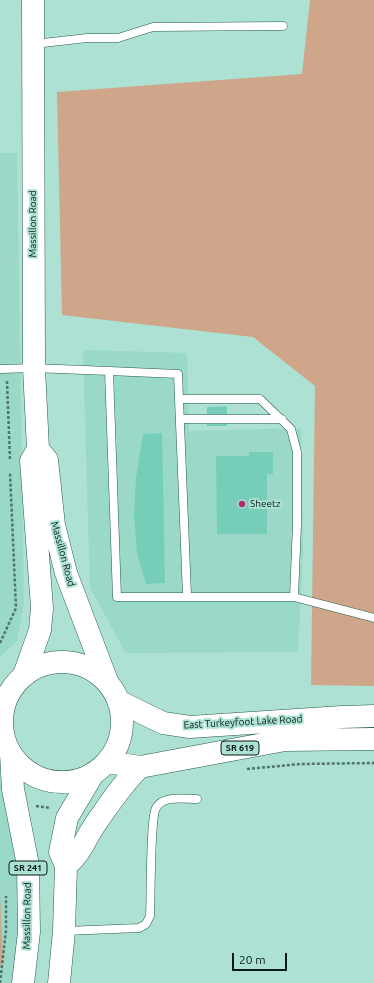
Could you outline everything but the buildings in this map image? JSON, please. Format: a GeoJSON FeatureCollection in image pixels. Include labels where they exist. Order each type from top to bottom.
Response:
{"type":"FeatureCollection","features":[{"type":"Feature","properties":{"kind":"main road","name":"Massillon Road"},"geometry":{"type":"LineString","coordinates":[[14,679],[40,630],[42,608],[31,461],[38,448],[34,368],[33,0]]}},
{"type":"Feature","properties":{"kind":"main road","name":"Massillon Road"},"geometry":{"type":"LineString","coordinates":[[38,448],[48,460],[54,525],[66,573],[107,681]]}},
{"type":"Feature","properties":{"kind":"main road"},"geometry":{"type":"LineString","coordinates":[[58,983],[64,931],[66,866],[60,852],[67,818],[100,768],[117,747],[122,730],[122,713],[118,701],[107,681],[94,670],[83,666],[60,662],[42,665],[14,679],[5,702],[2,720],[5,743],[23,768],[45,779],[57,782],[76,780],[100,768]]}},
{"type":"Feature","properties":{"kind":"main road","name":"East Turkeyfoot Lake Road"},"geometry":{"type":"LineString","coordinates":[[118,701],[163,723],[190,727],[374,716]]}},
{"type":"Feature","properties":{"kind":"main road","name":"East Turkeyfoot Lake Road"},"geometry":{"type":"LineString","coordinates":[[100,768],[140,767],[285,740],[374,740]]}},
{"type":"Feature","properties":{"kind":"main road","name":"Massillon Road"},"geometry":{"type":"LineString","coordinates":[[5,743],[6,782],[28,865],[29,932],[23,983]]}},
{"type":"Feature","properties":{"kind":"main road"},"geometry":{"type":"LineString","coordinates":[[66,866],[78,856],[93,827],[129,778],[140,767]]}},
{"type":"Feature","properties":{"kind":"lane"},"geometry":{"type":"LineString","coordinates":[[33,44],[87,38],[118,38],[153,27],[283,26]]}},
{"type":"Feature","properties":{"kind":"lane"},"geometry":{"type":"LineString","coordinates":[[3,369],[34,368],[178,374],[187,596]]}},
{"type":"Feature","properties":{"kind":"lane"},"geometry":{"type":"LineString","coordinates":[[109,372],[117,597],[294,597],[374,618]]}},
{"type":"Feature","properties":{"kind":"lane"},"geometry":{"type":"LineString","coordinates":[[180,399],[260,400],[282,419],[290,429],[297,452],[297,524],[294,597]]}},
{"type":"Feature","properties":{"kind":"lane"},"geometry":{"type":"LineString","coordinates":[[181,420],[282,419]]}},
{"type":"Feature","properties":{"kind":"lane"},"geometry":{"type":"LineString","coordinates":[[64,931],[139,928],[146,924],[150,916],[153,823],[156,808],[163,802],[172,798],[197,799]]}},
{"type":"Feature","properties":{"kind":"path"},"geometry":{"type":"LineString","coordinates":[[3,369],[10,463]]}},
{"type":"Feature","properties":{"kind":"path"},"geometry":{"type":"LineString","coordinates":[[0,642],[16,608],[10,470]]}},
{"type":"Feature","properties":{"kind":"path"},"geometry":{"type":"LineString","coordinates":[[0,983],[6,930],[6,891]]}},
{"type":"Feature","properties":{"kind":"shaded area"},"geometry":{"type":"Polygon","coordinates":[[[310,0],[374,0],[374,686],[311,685],[315,386],[253,337],[62,315],[57,92],[302,74],[310,0]]]}},
{"type":"Feature","properties":{"kind":"shaded area"},"geometry":{"type":"Polygon","coordinates":[[[0,153],[17,153],[24,602],[17,641],[0,657],[0,153]]]}},
{"type":"Feature","properties":{"kind":"shaded area"},"geometry":{"type":"Polygon","coordinates":[[[83,350],[187,353],[189,431],[301,428],[303,552],[298,652],[126,653],[90,588],[83,350]]]}},
{"type":"Feature","properties":{"kind":"shaded area"},"geometry":{"type":"Polygon","coordinates":[[[0,775],[13,789],[28,865],[23,983],[0,983],[0,775]]]}},
{"type":"Feature","properties":{"kind":"shaded area"},"geometry":{"type":"Polygon","coordinates":[[[0,895],[3,959],[0,967],[0,895]]]}},
{"type":"Feature","properties":{"kind":"place","name":"Sheetz"},"geometry":{"type":"Point","coordinates":[242,504]}}]}
